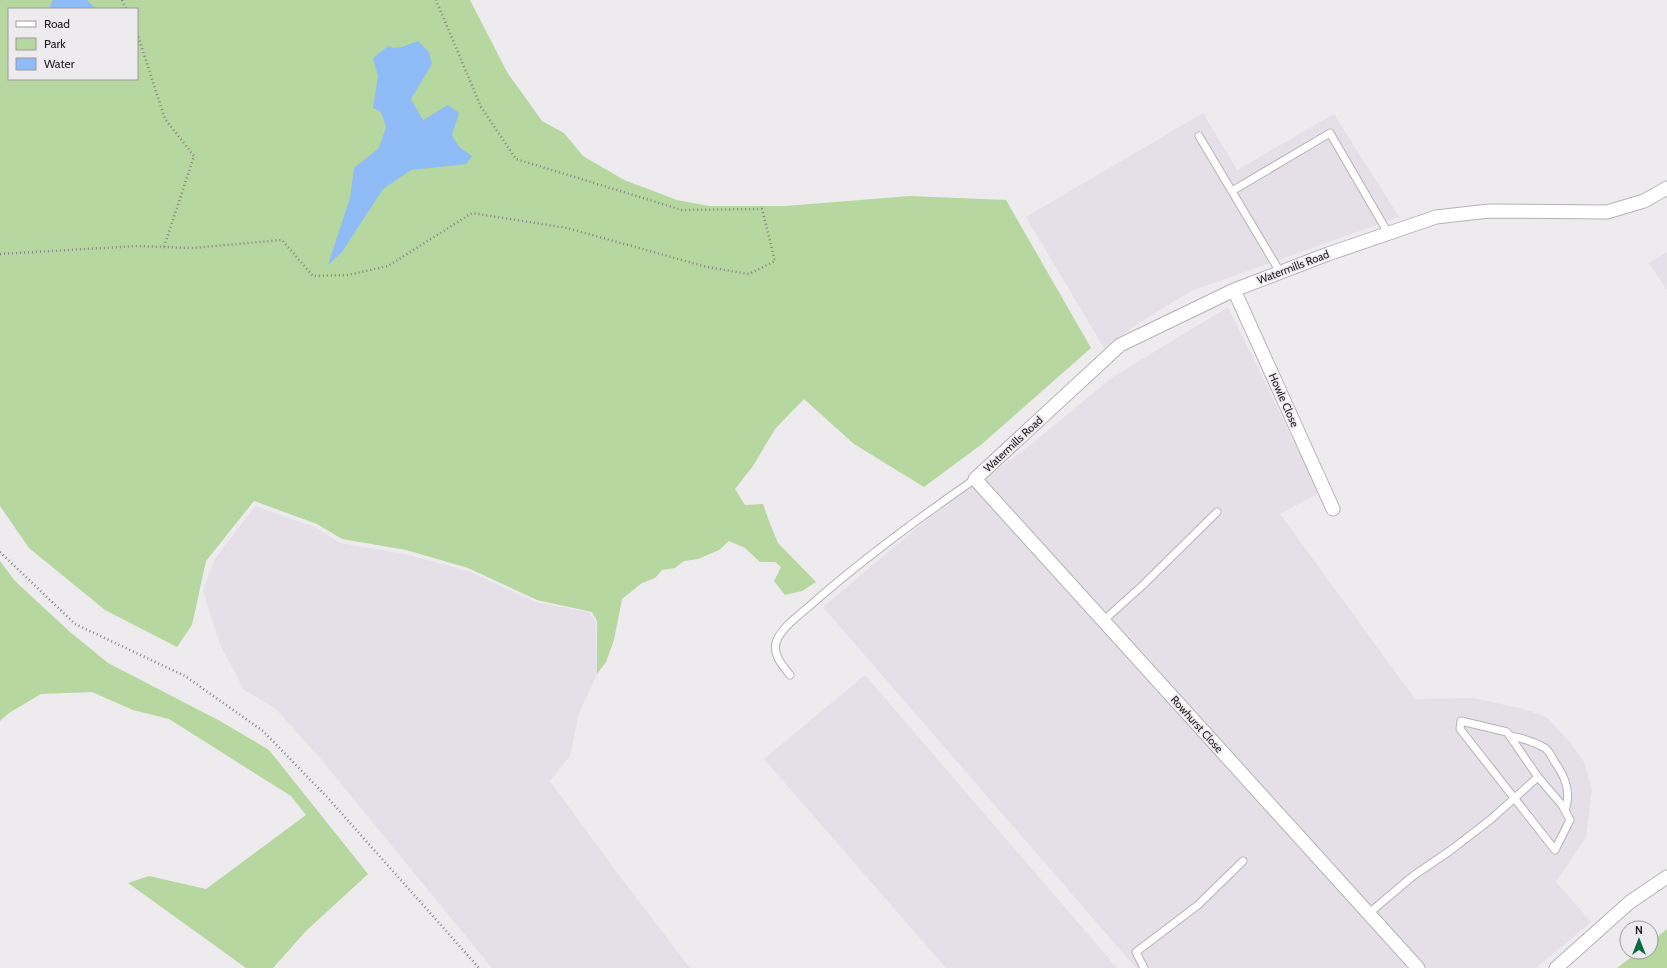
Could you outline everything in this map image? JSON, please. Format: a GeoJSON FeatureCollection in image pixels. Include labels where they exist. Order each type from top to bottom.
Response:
{"type":"FeatureCollection","features":[{"type":"Feature","properties":{"kind":"street","name":"Watermills Road"},"geometry":{"type":"LineString","coordinates":[[975,479],[1120,345],[1234,290],[1328,254],[1436,217],[1489,211],[1607,212],[1644,201],[1667,188]]}},
{"type":"Feature","properties":{"kind":"street","name":"Howle Close"},"geometry":{"type":"LineString","coordinates":[[1234,290],[1334,509]]}},
{"type":"Feature","properties":{"kind":"street","name":"Rowhurst Close"},"geometry":{"type":"LineString","coordinates":[[975,479],[1418,968]]}},
{"type":"Feature","properties":{"kind":"street"},"geometry":{"type":"LineString","coordinates":[[1556,968],[1630,902],[1667,877]]}},
{"type":"Feature","properties":{"kind":"lane"},"geometry":{"type":"LineString","coordinates":[[1232,191],[1330,133],[1388,234]]}},
{"type":"Feature","properties":{"kind":"lane"},"geometry":{"type":"LineString","coordinates":[[1199,136],[1280,272]]}},
{"type":"Feature","properties":{"kind":"lane"},"geometry":{"type":"LineString","coordinates":[[790,676],[780,663],[776,652],[776,644],[779,635],[848,572],[911,524],[975,479]]}},
{"type":"Feature","properties":{"kind":"lane"},"geometry":{"type":"LineString","coordinates":[[1103,621],[1143,585],[1217,512]]}},
{"type":"Feature","properties":{"kind":"lane"},"geometry":{"type":"LineString","coordinates":[[1461,721],[1507,732],[1538,777],[1565,810],[1570,820],[1556,850],[1460,729],[1461,721]]}},
{"type":"Feature","properties":{"kind":"lane"},"geometry":{"type":"LineString","coordinates":[[1510,736],[1529,740],[1547,749],[1561,770],[1567,785],[1568,801],[1565,810]]}},
{"type":"Feature","properties":{"kind":"lane"},"geometry":{"type":"LineString","coordinates":[[1368,914],[1413,876],[1490,820],[1538,777]]}},
{"type":"Feature","properties":{"kind":"lane"},"geometry":{"type":"LineString","coordinates":[[1144,968],[1136,952],[1198,905],[1243,861]]}},
{"type":"Feature","properties":{"kind":"path"},"geometry":{"type":"LineString","coordinates":[[0,254],[123,246],[192,248],[282,240],[313,276],[348,275],[388,266],[472,213],[567,228],[721,270],[749,274],[775,261],[762,209],[682,210],[516,159],[481,107],[436,0]]}},
{"type":"Feature","properties":{"kind":"path"},"geometry":{"type":"LineString","coordinates":[[138,36],[165,119],[194,156],[164,247]]}},
{"type":"Feature","properties":{"kind":"path"},"geometry":{"type":"LineString","coordinates":[[0,552],[75,624],[185,676],[263,731],[327,797],[479,968]]}},
{"type":"Feature","properties":{"kind":"shaded area"},"geometry":{"type":"Polygon","coordinates":[[[1203,113],[1237,170],[1334,114],[1399,217],[1191,291],[1142,321],[1104,348],[1026,217],[1203,113]]]}},
{"type":"Feature","properties":{"kind":"shaded area"},"geometry":{"type":"Polygon","coordinates":[[[1667,252],[1667,290],[1649,263],[1667,252]]]}},
{"type":"Feature","properties":{"kind":"shaded area"},"geometry":{"type":"Polygon","coordinates":[[[1228,307],[1319,493],[1280,514],[1415,699],[1474,698],[1527,710],[1546,717],[1569,741],[1584,762],[1592,789],[1586,837],[1556,882],[1591,922],[1536,968],[1136,968],[823,607],[930,517],[1024,450],[1113,377],[1228,307]]]}},
{"type":"Feature","properties":{"kind":"shaded area"},"geometry":{"type":"Polygon","coordinates":[[[255,506],[315,527],[340,543],[405,554],[471,572],[535,602],[589,612],[596,622],[597,674],[579,713],[570,756],[550,781],[621,878],[690,968],[492,968],[320,758],[275,708],[244,690],[220,644],[203,591],[214,560],[255,506]]]}},
{"type":"Feature","properties":{"kind":"shaded area"},"geometry":{"type":"Polygon","coordinates":[[[865,675],[1117,968],[946,968],[764,759],[865,675]]]}},
{"type":"Feature","properties":{"kind":"green space"},"geometry":{"type":"Polygon","coordinates":[[[0,0],[470,0],[507,72],[542,121],[564,133],[583,156],[624,180],[677,200],[709,206],[785,206],[910,196],[1006,200],[1091,348],[982,444],[924,487],[854,444],[804,399],[775,429],[753,466],[735,489],[745,505],[763,504],[778,543],[816,582],[802,591],[785,595],[774,581],[781,567],[775,562],[760,562],[745,548],[729,541],[719,550],[698,559],[684,561],[675,568],[662,570],[655,578],[642,583],[622,599],[614,640],[606,662],[597,674],[597,621],[592,612],[537,600],[468,568],[406,550],[342,539],[317,524],[254,501],[206,561],[192,625],[177,647],[105,610],[29,548],[0,506],[0,0]]]}},
{"type":"Feature","properties":{"kind":"green space"},"geometry":{"type":"Polygon","coordinates":[[[0,561],[15,581],[70,632],[108,663],[220,721],[269,750],[368,874],[306,931],[273,968],[246,968],[128,883],[149,876],[206,889],[306,815],[291,796],[169,719],[133,710],[92,692],[41,694],[9,713],[0,721],[0,561]]]}},
{"type":"Feature","properties":{"kind":"green space"},"geometry":{"type":"Polygon","coordinates":[[[1667,929],[1667,968],[1617,968],[1628,960],[1659,960],[1659,936],[1667,929]]]}},
{"type":"Feature","properties":{"kind":"water"},"geometry":{"type":"Polygon","coordinates":[[[53,0],[87,0],[95,8],[51,8],[53,0]]]}},
{"type":"Feature","properties":{"kind":"water"},"geometry":{"type":"Polygon","coordinates":[[[418,41],[429,52],[432,64],[411,99],[423,120],[448,105],[459,113],[452,135],[459,147],[472,156],[466,164],[411,170],[383,189],[342,252],[328,265],[350,198],[354,168],[379,148],[386,127],[381,112],[373,108],[378,76],[373,58],[388,46],[395,48],[418,41]]]}}]}
